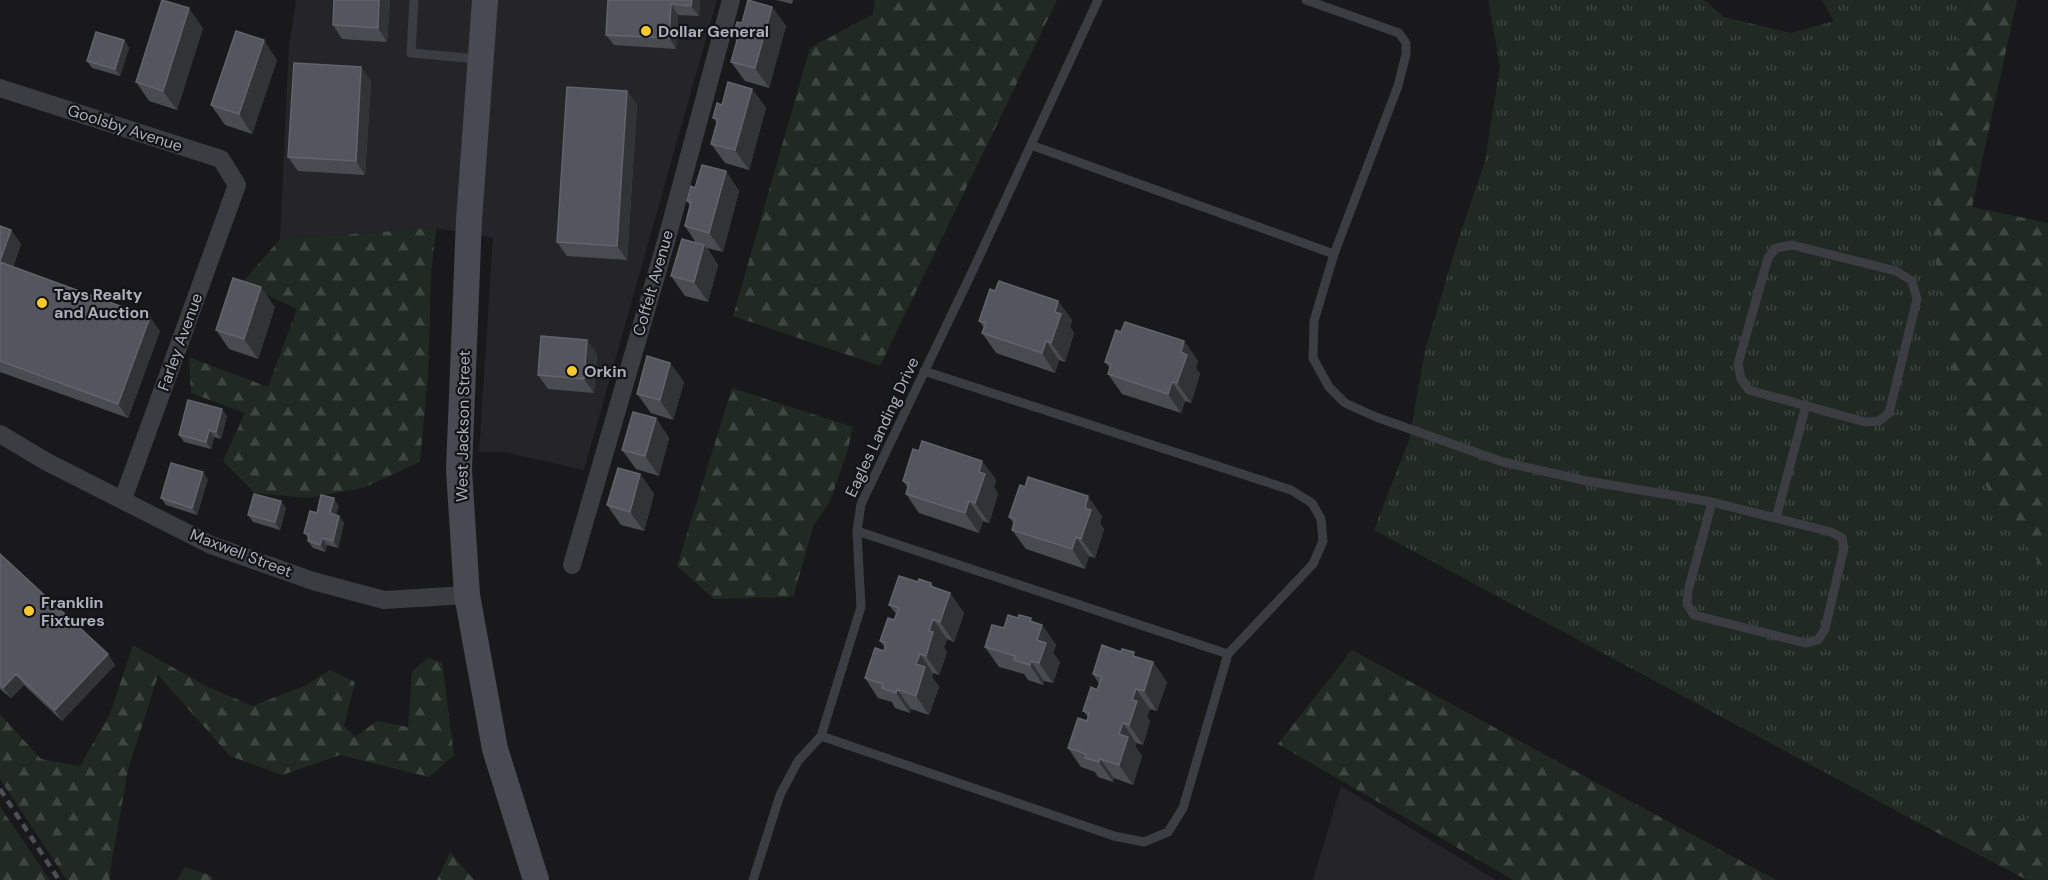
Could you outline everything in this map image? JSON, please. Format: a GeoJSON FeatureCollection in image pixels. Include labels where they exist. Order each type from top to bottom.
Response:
{"type":"FeatureCollection","features":[{"type":"Feature","properties":{"kind":"street","name":"West Jackson Street"},"geometry":{"type":"LineString","coordinates":[[485,0],[469,220],[459,470],[467,595],[495,749],[536,880]]}},
{"type":"Feature","properties":{"kind":"street","name":"Coffelt Avenue"},"geometry":{"type":"LineString","coordinates":[[572,565],[667,238],[731,0]]}},
{"type":"Feature","properties":{"kind":"street","name":"Goolsby Avenue"},"geometry":{"type":"LineString","coordinates":[[0,88],[221,159],[237,185]]}},
{"type":"Feature","properties":{"kind":"street","name":"Farley Avenue"},"geometry":{"type":"LineString","coordinates":[[123,499],[237,185]]}},
{"type":"Feature","properties":{"kind":"street","name":"Maxwell Street"},"geometry":{"type":"LineString","coordinates":[[0,434],[47,462],[212,545],[313,581],[384,600],[467,595]]}},
{"type":"Feature","properties":{"kind":"lane"},"geometry":{"type":"LineString","coordinates":[[414,0],[411,53],[481,60]]}},
{"type":"Feature","properties":{"kind":"lane","name":"Eagles Landing Drive"},"geometry":{"type":"LineString","coordinates":[[753,880],[780,795],[798,761],[821,736],[861,607],[857,531],[861,504],[1098,0]]}},
{"type":"Feature","properties":{"kind":"lane"},"geometry":{"type":"LineString","coordinates":[[1306,0],[1400,33],[1406,43],[1406,54],[1398,86],[1334,254],[1314,321],[1313,358],[1329,387],[1345,403],[1377,417],[1503,462],[1587,481],[1712,502],[1831,532],[1842,538],[1844,548],[1825,629],[1818,640],[1804,643],[1694,615],[1687,604],[1688,591],[1712,502]]}},
{"type":"Feature","properties":{"kind":"lane"},"geometry":{"type":"LineString","coordinates":[[1031,145],[1334,254]]}},
{"type":"Feature","properties":{"kind":"lane"},"geometry":{"type":"LineString","coordinates":[[1792,245],[1896,271],[1912,281],[1917,299],[1889,413],[1879,421],[1865,422],[1806,405],[1749,390],[1741,379],[1738,364],[1768,258],[1776,248],[1792,245]]}},
{"type":"Feature","properties":{"kind":"lane"},"geometry":{"type":"LineString","coordinates":[[821,736],[1114,836],[1144,842],[1168,832],[1183,808],[1228,654],[1312,564],[1323,541],[1321,519],[1312,503],[1291,490],[924,371]]}},
{"type":"Feature","properties":{"kind":"lane"},"geometry":{"type":"LineString","coordinates":[[1776,518],[1806,405]]}},
{"type":"Feature","properties":{"kind":"lane"},"geometry":{"type":"LineString","coordinates":[[857,531],[1228,654]]}},
{"type":"Feature","properties":{"kind":"shaded area"},"geometry":{"type":"Polygon","coordinates":[[[296,0],[717,0],[584,470],[503,452],[479,452],[493,238],[436,228],[280,239],[289,45],[296,0]]]}},
{"type":"Feature","properties":{"kind":"shaded area"},"geometry":{"type":"Polygon","coordinates":[[[1341,786],[1496,880],[1313,880],[1341,786]]]}},
{"type":"Feature","properties":{"kind":"green space"},"geometry":{"type":"Polygon","coordinates":[[[875,0],[1057,0],[880,366],[733,316],[810,48],[873,14],[875,0]]]}},
{"type":"Feature","properties":{"kind":"green space"},"geometry":{"type":"Polygon","coordinates":[[[1488,0],[1704,0],[1724,17],[1791,33],[1834,21],[1822,0],[1970,0],[1942,93],[1976,472],[2048,576],[2048,818],[2035,817],[1932,830],[1374,530],[1409,440],[1425,351],[1458,240],[1485,161],[1500,66],[1488,0]]]}},
{"type":"Feature","properties":{"kind":"green space"},"geometry":{"type":"Polygon","coordinates":[[[1970,0],[2017,0],[1972,207],[2048,223],[2048,576],[1976,472],[1949,354],[1930,221],[1942,93],[1970,0]]]}},
{"type":"Feature","properties":{"kind":"green space"},"geometry":{"type":"Polygon","coordinates":[[[436,228],[431,275],[428,374],[420,462],[363,488],[307,498],[255,493],[223,461],[245,413],[191,393],[189,357],[268,387],[297,309],[242,283],[280,239],[436,228]]]}},
{"type":"Feature","properties":{"kind":"green space"},"geometry":{"type":"Polygon","coordinates":[[[732,388],[853,427],[847,453],[830,501],[813,527],[793,597],[714,599],[677,566],[732,388]]]}},
{"type":"Feature","properties":{"kind":"green space"},"geometry":{"type":"Polygon","coordinates":[[[133,645],[206,686],[253,706],[304,686],[330,670],[355,682],[344,726],[355,737],[377,721],[408,727],[412,672],[427,658],[442,662],[454,755],[429,777],[340,755],[282,775],[230,756],[158,675],[128,770],[110,880],[67,880],[0,779],[0,714],[41,759],[80,766],[110,714],[133,645]]]}},
{"type":"Feature","properties":{"kind":"green space"},"geometry":{"type":"Polygon","coordinates":[[[1352,650],[1776,880],[1514,880],[1508,877],[1278,744],[1352,650]]]}},
{"type":"Feature","properties":{"kind":"green space"},"geometry":{"type":"Polygon","coordinates":[[[0,807],[50,880],[0,880],[0,807]]]}},
{"type":"Feature","properties":{"kind":"green space"},"geometry":{"type":"Polygon","coordinates":[[[2035,817],[2048,818],[2048,880],[2027,880],[1932,830],[2035,817]]]}},
{"type":"Feature","properties":{"kind":"green space"},"geometry":{"type":"Polygon","coordinates":[[[450,852],[474,880],[437,880],[450,852]]]}},
{"type":"Feature","properties":{"kind":"green space"},"geometry":{"type":"Polygon","coordinates":[[[185,867],[212,876],[213,880],[177,880],[185,867]]]}},
{"type":"Feature","properties":{"kind":"building"},"geometry":{"type":"Polygon","coordinates":[[[162,0],[189,8],[163,91],[136,82],[162,0]]]}},
{"type":"Feature","properties":{"kind":"building"},"geometry":{"type":"Polygon","coordinates":[[[334,0],[379,0],[378,28],[333,25],[334,0]]]}},
{"type":"Feature","properties":{"kind":"building","name":"Dollar General"},"geometry":{"type":"Polygon","coordinates":[[[608,0],[692,0],[691,6],[671,4],[669,38],[606,35],[608,0]]]}},
{"type":"Feature","properties":{"kind":"building"},"geometry":{"type":"Polygon","coordinates":[[[748,0],[772,7],[755,68],[731,62],[738,37],[733,36],[737,22],[742,23],[748,0]]]}},
{"type":"Feature","properties":{"kind":"building"},"geometry":{"type":"Polygon","coordinates":[[[236,31],[264,40],[239,114],[211,105],[236,31]]]}},
{"type":"Feature","properties":{"kind":"building"},"geometry":{"type":"Polygon","coordinates":[[[96,32],[124,40],[115,69],[87,61],[96,32]]]}},
{"type":"Feature","properties":{"kind":"building"},"geometry":{"type":"Polygon","coordinates":[[[294,63],[361,67],[356,161],[288,157],[294,63]]]}},
{"type":"Feature","properties":{"kind":"building"},"geometry":{"type":"Polygon","coordinates":[[[728,82],[752,89],[735,150],[711,144],[718,119],[713,118],[717,103],[722,105],[728,82]]]}},
{"type":"Feature","properties":{"kind":"building"},"geometry":{"type":"Polygon","coordinates":[[[567,87],[627,91],[617,246],[557,242],[567,87]]]}},
{"type":"Feature","properties":{"kind":"building"},"geometry":{"type":"Polygon","coordinates":[[[702,165],[726,171],[709,233],[685,226],[691,202],[687,201],[691,186],[695,188],[702,165]]]}},
{"type":"Feature","properties":{"kind":"building"},"geometry":{"type":"Polygon","coordinates":[[[0,226],[11,230],[0,261],[0,226]]]}},
{"type":"Feature","properties":{"kind":"building"},"geometry":{"type":"Polygon","coordinates":[[[682,239],[704,245],[694,282],[671,276],[682,239]]]}},
{"type":"Feature","properties":{"kind":"building","name":"Tays Realty and Auction"},"geometry":{"type":"Polygon","coordinates":[[[0,262],[150,317],[118,404],[0,361],[0,262]]]}},
{"type":"Feature","properties":{"kind":"building"},"geometry":{"type":"Polygon","coordinates":[[[233,278],[261,287],[244,339],[216,330],[233,278]]]}},
{"type":"Feature","properties":{"kind":"building"},"geometry":{"type":"Polygon","coordinates":[[[999,281],[1058,301],[1055,312],[1061,314],[1051,343],[1046,341],[1042,353],[982,333],[986,323],[979,321],[990,289],[995,291],[999,281]]]}},
{"type":"Feature","properties":{"kind":"building"},"geometry":{"type":"Polygon","coordinates":[[[1125,322],[1184,341],[1181,352],[1187,355],[1177,383],[1172,382],[1168,394],[1108,374],[1111,364],[1105,362],[1116,330],[1121,332],[1125,322]]]}},
{"type":"Feature","properties":{"kind":"building"},"geometry":{"type":"Polygon","coordinates":[[[541,336],[587,340],[584,379],[538,375],[541,336]]]}},
{"type":"Feature","properties":{"kind":"building"},"geometry":{"type":"Polygon","coordinates":[[[647,356],[670,363],[660,400],[637,394],[647,356]]]}},
{"type":"Feature","properties":{"kind":"building"},"geometry":{"type":"Polygon","coordinates":[[[188,400],[222,409],[216,432],[209,430],[206,442],[179,435],[188,400]]]}},
{"type":"Feature","properties":{"kind":"building"},"geometry":{"type":"Polygon","coordinates":[[[633,412],[656,418],[645,456],[622,450],[633,412]]]}},
{"type":"Feature","properties":{"kind":"building"},"geometry":{"type":"Polygon","coordinates":[[[922,441],[982,461],[979,472],[985,474],[975,503],[969,501],[965,513],[906,494],[909,483],[903,481],[913,449],[919,451],[922,441]]]}},
{"type":"Feature","properties":{"kind":"building"},"geometry":{"type":"Polygon","coordinates":[[[171,463],[203,472],[192,508],[161,498],[171,463]]]}},
{"type":"Feature","properties":{"kind":"building"},"geometry":{"type":"Polygon","coordinates":[[[618,468],[640,474],[630,512],[607,505],[618,468]]]}},
{"type":"Feature","properties":{"kind":"building"},"geometry":{"type":"Polygon","coordinates":[[[1028,477],[1088,496],[1085,508],[1091,510],[1081,539],[1076,537],[1072,549],[1012,530],[1015,519],[1009,517],[1020,485],[1025,487],[1028,477]]]}},
{"type":"Feature","properties":{"kind":"building"},"geometry":{"type":"Polygon","coordinates":[[[254,494],[281,501],[275,522],[248,515],[254,494]]]}},
{"type":"Feature","properties":{"kind":"building"},"geometry":{"type":"Polygon","coordinates":[[[321,495],[334,498],[330,513],[339,516],[333,541],[322,538],[320,545],[308,541],[309,534],[304,533],[310,511],[317,513],[321,495]]]}},
{"type":"Feature","properties":{"kind":"building","name":"Franklin Fixtures"},"geometry":{"type":"Polygon","coordinates":[[[0,554],[108,654],[55,710],[16,674],[3,688],[0,685],[0,554]]]}},
{"type":"Feature","properties":{"kind":"building"},"geometry":{"type":"Polygon","coordinates":[[[899,576],[918,582],[919,579],[931,583],[930,586],[950,593],[940,622],[933,619],[929,631],[933,632],[926,656],[920,654],[916,664],[925,667],[916,696],[897,689],[896,693],[882,688],[883,684],[865,678],[875,648],[884,651],[886,643],[880,641],[888,618],[894,620],[899,608],[889,605],[899,576]]]}},
{"type":"Feature","properties":{"kind":"building"},"geometry":{"type":"Polygon","coordinates":[[[1008,615],[1031,618],[1030,621],[1042,625],[1037,640],[1046,643],[1039,663],[1031,661],[1030,665],[1014,660],[1015,656],[985,647],[992,625],[1004,628],[1008,615]]]}},
{"type":"Feature","properties":{"kind":"building"},"geometry":{"type":"Polygon","coordinates":[[[1102,645],[1121,652],[1122,649],[1134,652],[1133,656],[1153,662],[1144,691],[1136,689],[1132,700],[1137,701],[1129,725],[1123,723],[1119,734],[1128,737],[1119,765],[1100,759],[1099,762],[1085,758],[1086,754],[1068,748],[1078,718],[1087,721],[1089,713],[1083,711],[1091,687],[1097,690],[1102,677],[1093,674],[1102,645]]]}},
{"type":"Feature","properties":{"kind":"railway"},"geometry":{"type":"LineString","coordinates":[[0,789],[59,880]]}},
{"type":"Feature","properties":{"kind":"place","name":"Dollar General"},"geometry":{"type":"Point","coordinates":[646,31]}},
{"type":"Feature","properties":{"kind":"place","name":"Tays Realty and Auction"},"geometry":{"type":"Point","coordinates":[42,303]}},
{"type":"Feature","properties":{"kind":"place","name":"Orkin"},"geometry":{"type":"Point","coordinates":[572,371]}},
{"type":"Feature","properties":{"kind":"place","name":"Franklin Fixtures"},"geometry":{"type":"Point","coordinates":[29,611]}}]}
